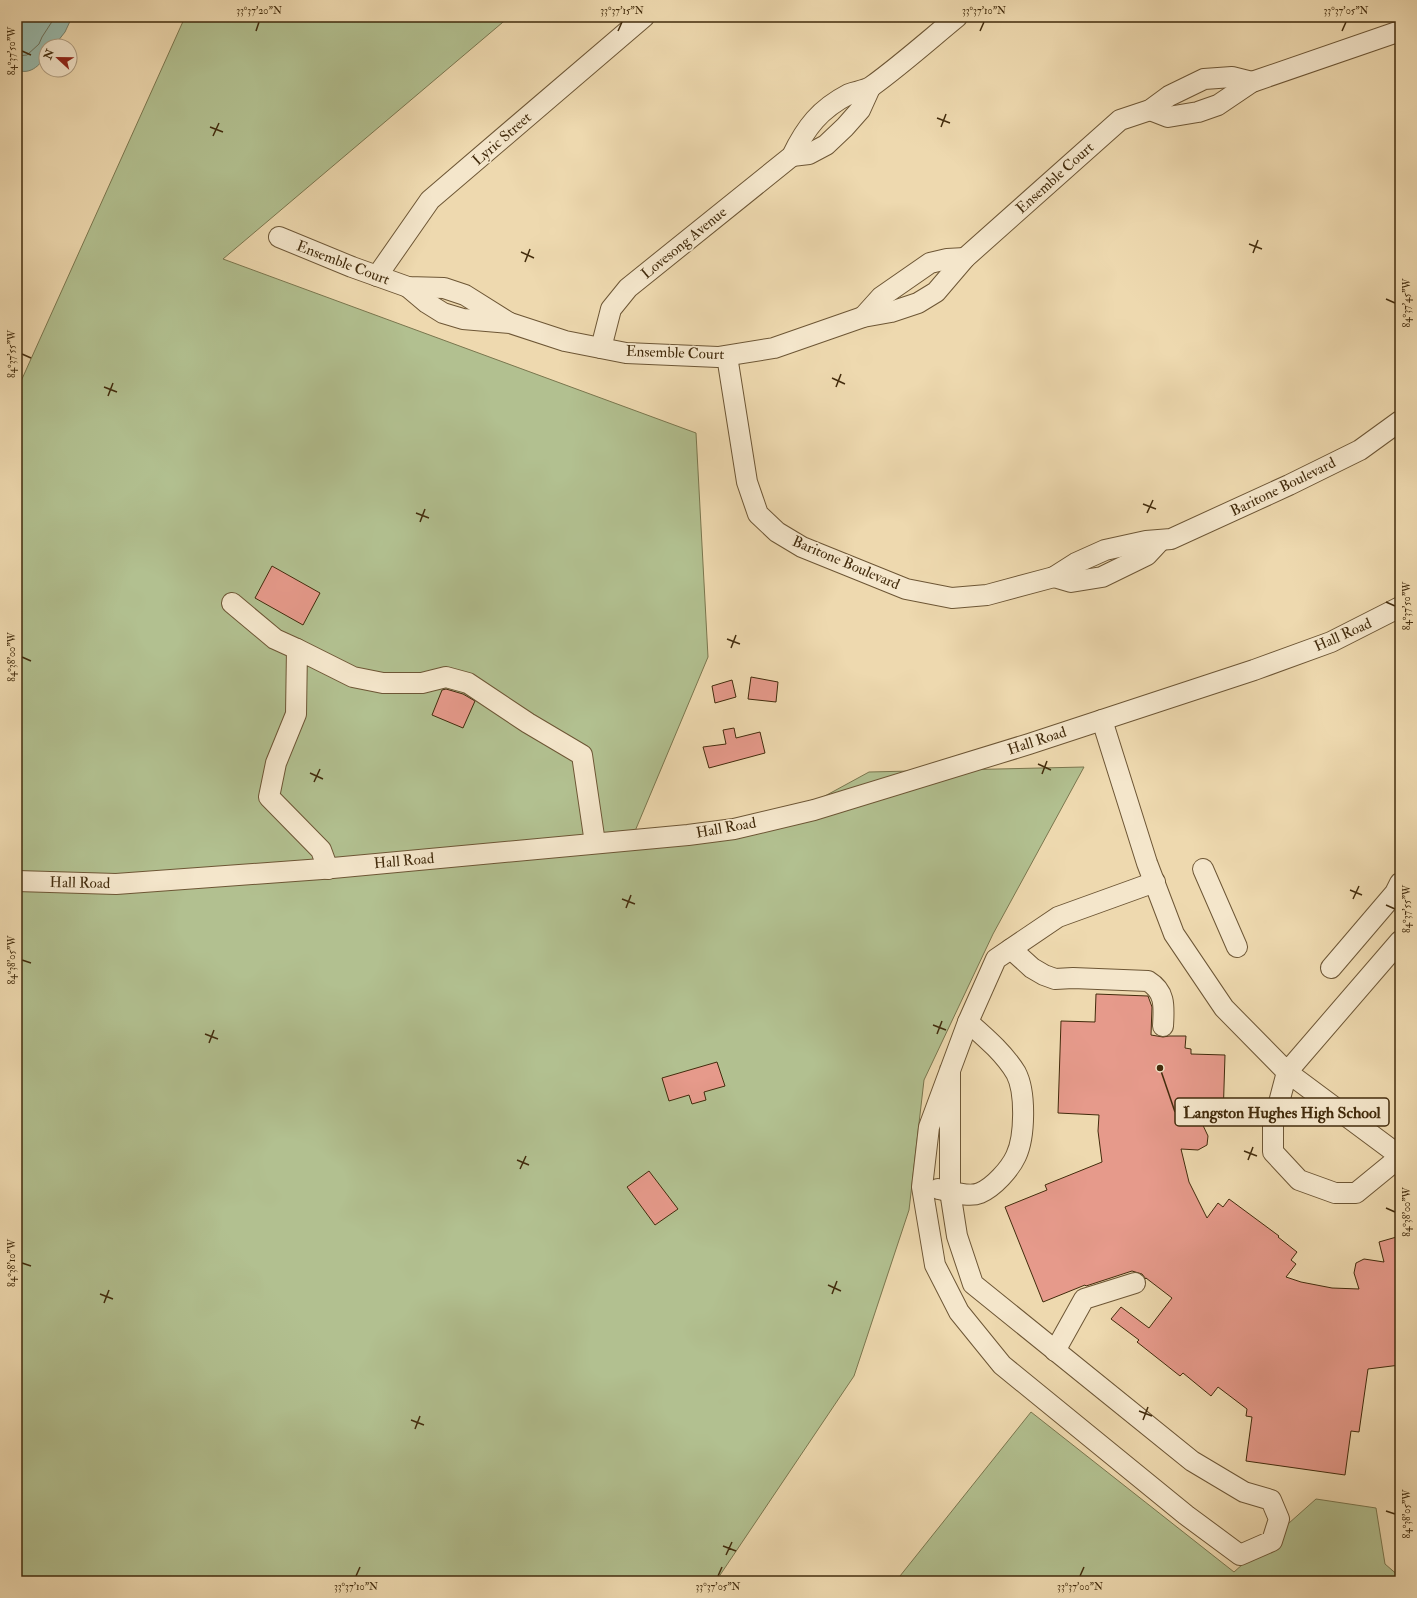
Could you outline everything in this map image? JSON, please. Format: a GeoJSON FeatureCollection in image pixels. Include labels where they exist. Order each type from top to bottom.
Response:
{"type":"FeatureCollection","features":[{"type":"Feature","properties":{"kind":"street","name":"Lyric Street"},"geometry":{"type":"LineString","coordinates":[[377,276],[430,200],[644,17]]}},
{"type":"Feature","properties":{"kind":"street","name":"Lovesong Avenue"},"geometry":{"type":"LineString","coordinates":[[601,348],[611,309],[628,288],[792,156],[803,135],[815,118],[836,101],[851,93],[870,88],[957,17]]}},
{"type":"Feature","properties":{"kind":"street"},"geometry":{"type":"LineString","coordinates":[[1150,110],[1168,117],[1198,112],[1218,105],[1252,82],[1400,31]]}},
{"type":"Feature","properties":{"kind":"street","name":"Ensemble Court"},"geometry":{"type":"LineString","coordinates":[[279,237],[408,287],[444,288],[465,295],[510,324],[565,341],[626,353],[718,357],[727,356],[774,348],[863,317],[892,312],[918,303],[936,292],[965,258],[1120,120],[1150,110],[1169,96],[1204,79],[1232,78],[1252,82]]}},
{"type":"Feature","properties":{"kind":"street","name":"Lovesong Avenue"},"geometry":{"type":"LineString","coordinates":[[792,156],[809,154],[826,145],[846,127],[860,110],[870,88]]}},
{"type":"Feature","properties":{"kind":"street"},"geometry":{"type":"LineString","coordinates":[[863,317],[881,296],[930,263],[947,259],[965,258]]}},
{"type":"Feature","properties":{"kind":"street","name":"Baritone Boulevard"},"geometry":{"type":"LineString","coordinates":[[727,356],[747,482],[758,514],[777,532],[802,547],[906,589],[952,598],[987,595],[1054,578],[1076,563],[1105,550],[1146,541],[1166,540],[1289,485],[1360,450],[1400,421]]}},
{"type":"Feature","properties":{"kind":"street"},"geometry":{"type":"LineString","coordinates":[[232,603],[275,639],[353,677],[383,683],[422,683],[446,677],[468,683],[528,723],[582,755],[595,843]]}},
{"type":"Feature","properties":{"kind":"street","name":"Hall Road"},"geometry":{"type":"LineString","coordinates":[[17,881],[116,884],[328,869],[688,835],[734,829],[814,810],[1029,744],[1254,670],[1332,642],[1400,607]]}},
{"type":"Feature","properties":{"kind":"street"},"geometry":{"type":"LineString","coordinates":[[296,649],[296,714],[276,763],[269,797],[321,850],[328,869]]}},
{"type":"Feature","properties":{"kind":"street"},"geometry":{"type":"LineString","coordinates":[[1102,720],[1155,882],[1174,934],[1224,1008],[1287,1072],[1400,1156],[1356,1193],[1335,1193],[1299,1180],[1273,1152],[1273,1125],[1287,1072],[1400,941]]}},
{"type":"Feature","properties":{"kind":"street"},"geometry":{"type":"LineString","coordinates":[[1203,869],[1237,947]]}},
{"type":"Feature","properties":{"kind":"street"},"geometry":{"type":"LineString","coordinates":[[950,1070],[950,1191],[957,1236],[973,1284],[1192,1461],[1244,1492],[1271,1500],[1279,1519],[1272,1541],[1240,1555],[1186,1515],[1002,1365],[959,1312],[935,1265],[922,1187],[929,1127],[950,1070],[968,1022],[996,959],[1058,916],[1155,882]]}},
{"type":"Feature","properties":{"kind":"street"},"geometry":{"type":"LineString","coordinates":[[1331,968],[1398,891]]}},
{"type":"Feature","properties":{"kind":"street"},"geometry":{"type":"LineString","coordinates":[[1011,949],[1032,968],[1044,975],[1056,979],[1073,978],[1148,981],[1156,986],[1161,995],[1164,1007],[1163,1026]]}},
{"type":"Feature","properties":{"kind":"street"},"geometry":{"type":"LineString","coordinates":[[922,1187],[966,1194],[980,1193],[1003,1176],[1016,1156],[1023,1128],[1024,1100],[1016,1074],[994,1044],[968,1022]]}},
{"type":"Feature","properties":{"kind":"street"},"geometry":{"type":"LineString","coordinates":[[934,1258],[961,1248]]}},
{"type":"Feature","properties":{"kind":"street"},"geometry":{"type":"LineString","coordinates":[[1055,1351],[1084,1299],[1135,1283]]}},
{"type":"Feature","properties":{"kind":"green space"},"geometry":{"type":"Polygon","coordinates":[[[185,17],[509,17],[223,259],[696,433],[708,657],[630,843],[757,833],[869,772],[1084,767],[993,934],[924,1080],[909,1210],[854,1376],[716,1581],[17,1581],[17,390],[185,17]]]}},
{"type":"Feature","properties":{"kind":"green space"},"geometry":{"type":"Polygon","coordinates":[[[1031,1412],[1234,1572],[1316,1499],[1376,1508],[1385,1564],[1400,1577],[1400,1581],[896,1581],[1031,1412]]]}},
{"type":"Feature","properties":{"kind":"water"},"geometry":{"type":"Polygon","coordinates":[[[17,17],[72,17],[60,38],[38,38],[38,65],[34,69],[26,71],[17,70],[17,17]]]}},
{"type":"Feature","properties":{"kind":"building"},"geometry":{"type":"Polygon","coordinates":[[[272,566],[320,593],[303,625],[255,598],[272,566]]]}},
{"type":"Feature","properties":{"kind":"building"},"geometry":{"type":"Polygon","coordinates":[[[751,677],[778,682],[776,702],[748,699],[751,677]]]}},
{"type":"Feature","properties":{"kind":"building"},"geometry":{"type":"Polygon","coordinates":[[[732,680],[736,697],[715,703],[712,686],[732,680]]]}},
{"type":"Feature","properties":{"kind":"building"},"geometry":{"type":"Polygon","coordinates":[[[446,689],[463,694],[475,701],[463,728],[432,715],[442,690],[446,689]]]}},
{"type":"Feature","properties":{"kind":"building"},"geometry":{"type":"Polygon","coordinates":[[[734,728],[736,738],[760,732],[765,753],[709,768],[703,747],[726,744],[723,730],[734,728]]]}},
{"type":"Feature","properties":{"kind":"building"},"geometry":{"type":"Polygon","coordinates":[[[1096,994],[1148,996],[1152,1007],[1151,1035],[1163,1037],[1186,1036],[1185,1048],[1191,1049],[1191,1054],[1225,1055],[1223,1119],[1200,1119],[1208,1136],[1207,1145],[1198,1150],[1181,1149],[1189,1182],[1207,1218],[1218,1203],[1223,1207],[1229,1199],[1279,1236],[1278,1237],[1297,1252],[1291,1260],[1296,1264],[1286,1277],[1301,1282],[1332,1288],[1359,1289],[1354,1273],[1356,1263],[1364,1259],[1384,1262],[1379,1242],[1400,1236],[1400,1365],[1368,1369],[1359,1432],[1351,1431],[1345,1475],[1246,1461],[1252,1417],[1246,1416],[1247,1409],[1218,1387],[1211,1396],[1183,1373],[1180,1376],[1137,1342],[1139,1340],[1111,1319],[1121,1307],[1149,1328],[1172,1298],[1146,1279],[1142,1274],[1132,1271],[1086,1286],[1085,1285],[1043,1302],[1005,1207],[1047,1190],[1045,1185],[1102,1162],[1098,1131],[1099,1115],[1058,1113],[1061,1021],[1095,1022],[1096,994]]]}},
{"type":"Feature","properties":{"kind":"building"},"geometry":{"type":"Polygon","coordinates":[[[717,1062],[725,1086],[704,1092],[706,1100],[692,1104],[689,1095],[669,1101],[662,1078],[717,1062]]]}},
{"type":"Feature","properties":{"kind":"building"},"geometry":{"type":"Polygon","coordinates":[[[649,1171],[678,1209],[655,1225],[627,1187],[649,1171]]]}},
{"type":"Feature","properties":{"kind":"place","name":"Langston Hughes High School"},"geometry":{"type":"Point","coordinates":[1160,1068]}}]}
